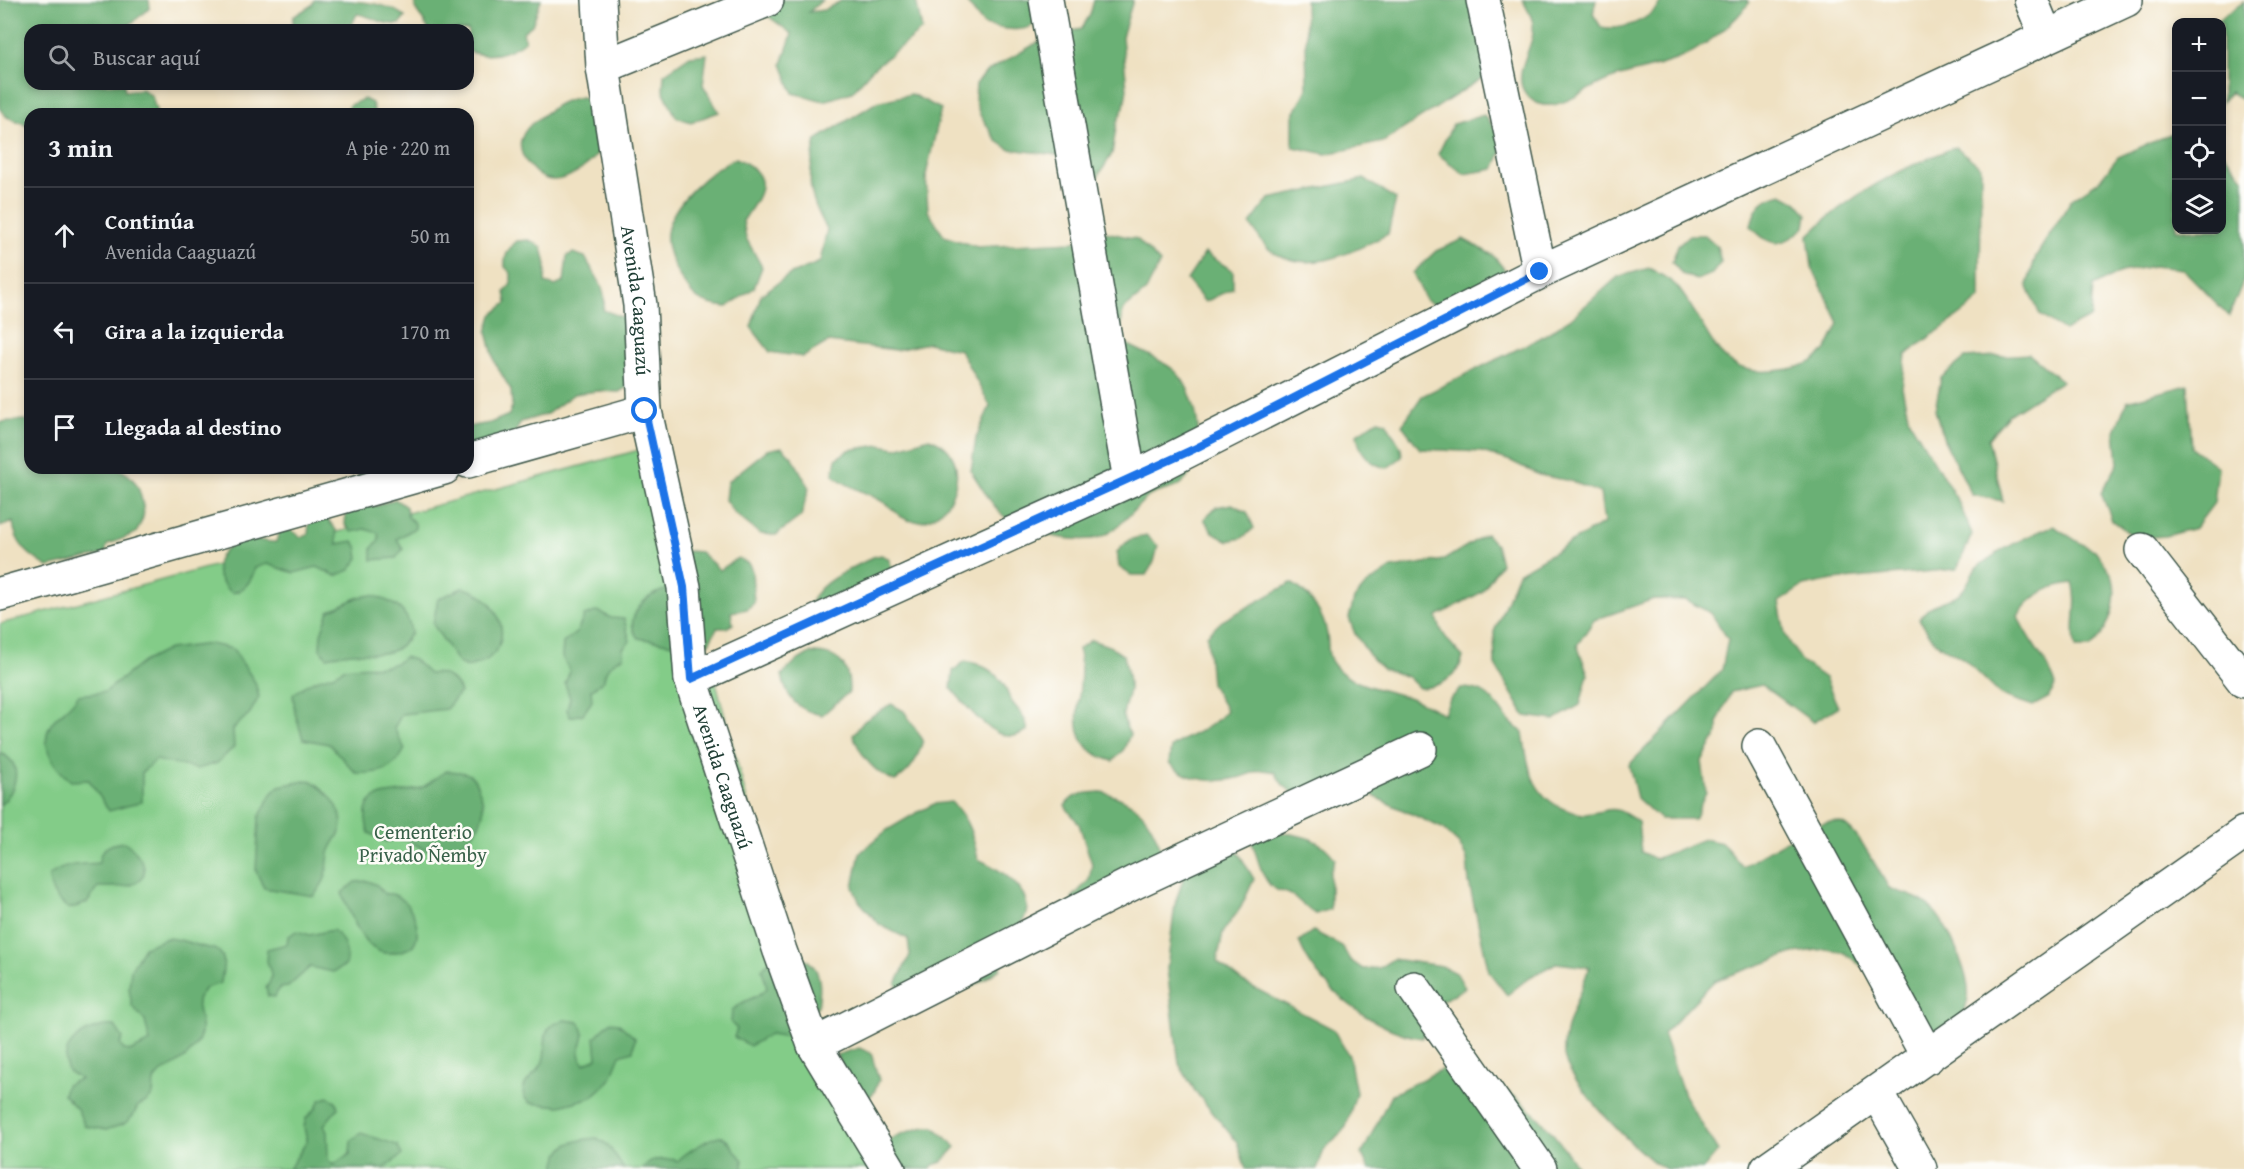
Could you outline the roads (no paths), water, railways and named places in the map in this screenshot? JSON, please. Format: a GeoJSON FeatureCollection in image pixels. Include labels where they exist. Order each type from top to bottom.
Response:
{"type":"FeatureCollection","features":[{"type":"Feature","properties":{"kind":"street","name":"Avenida Caaguazú"},"geometry":{"type":"LineString","coordinates":[[599,0],[603,67],[640,305],[645,411],[684,587],[691,679],[780,951],[814,1045],[889,1169]]}},
{"type":"Feature","properties":{"kind":"street"},"geometry":{"type":"LineString","coordinates":[[603,67],[767,0]]}},
{"type":"Feature","properties":{"kind":"street"},"geometry":{"type":"LineString","coordinates":[[1046,0],[1130,480]]}},
{"type":"Feature","properties":{"kind":"street"},"geometry":{"type":"LineString","coordinates":[[1483,0],[1540,272]]}},
{"type":"Feature","properties":{"kind":"street"},"geometry":{"type":"LineString","coordinates":[[2031,0],[2046,36]]}},
{"type":"Feature","properties":{"kind":"street"},"geometry":{"type":"LineString","coordinates":[[691,679],[1130,480],[1540,272],[2126,0]]}},
{"type":"Feature","properties":{"kind":"street"},"geometry":{"type":"LineString","coordinates":[[474,459],[645,411]]}},
{"type":"Feature","properties":{"kind":"street"},"geometry":{"type":"LineString","coordinates":[[0,594],[423,474]]}},
{"type":"Feature","properties":{"kind":"street"},"geometry":{"type":"LineString","coordinates":[[2142,550],[2244,681]]}},
{"type":"Feature","properties":{"kind":"street"},"geometry":{"type":"LineString","coordinates":[[1759,746],[1928,1057]]}},
{"type":"Feature","properties":{"kind":"street"},"geometry":{"type":"LineString","coordinates":[[814,1045],[1135,882],[1420,749]]}},
{"type":"Feature","properties":{"kind":"street"},"geometry":{"type":"LineString","coordinates":[[1767,1169],[2240,846]]}},
{"type":"Feature","properties":{"kind":"street"},"geometry":{"type":"LineString","coordinates":[[1414,988],[1540,1169]]}},
{"type":"Feature","properties":{"kind":"street"},"geometry":{"type":"LineString","coordinates":[[1877,1094],[1920,1169]]}},
{"type":"Feature","properties":{"kind":"park label","name":"Cementerio Privado Ñemby"},"geometry":{"type":"Point","coordinates":[423,844]}}]}
